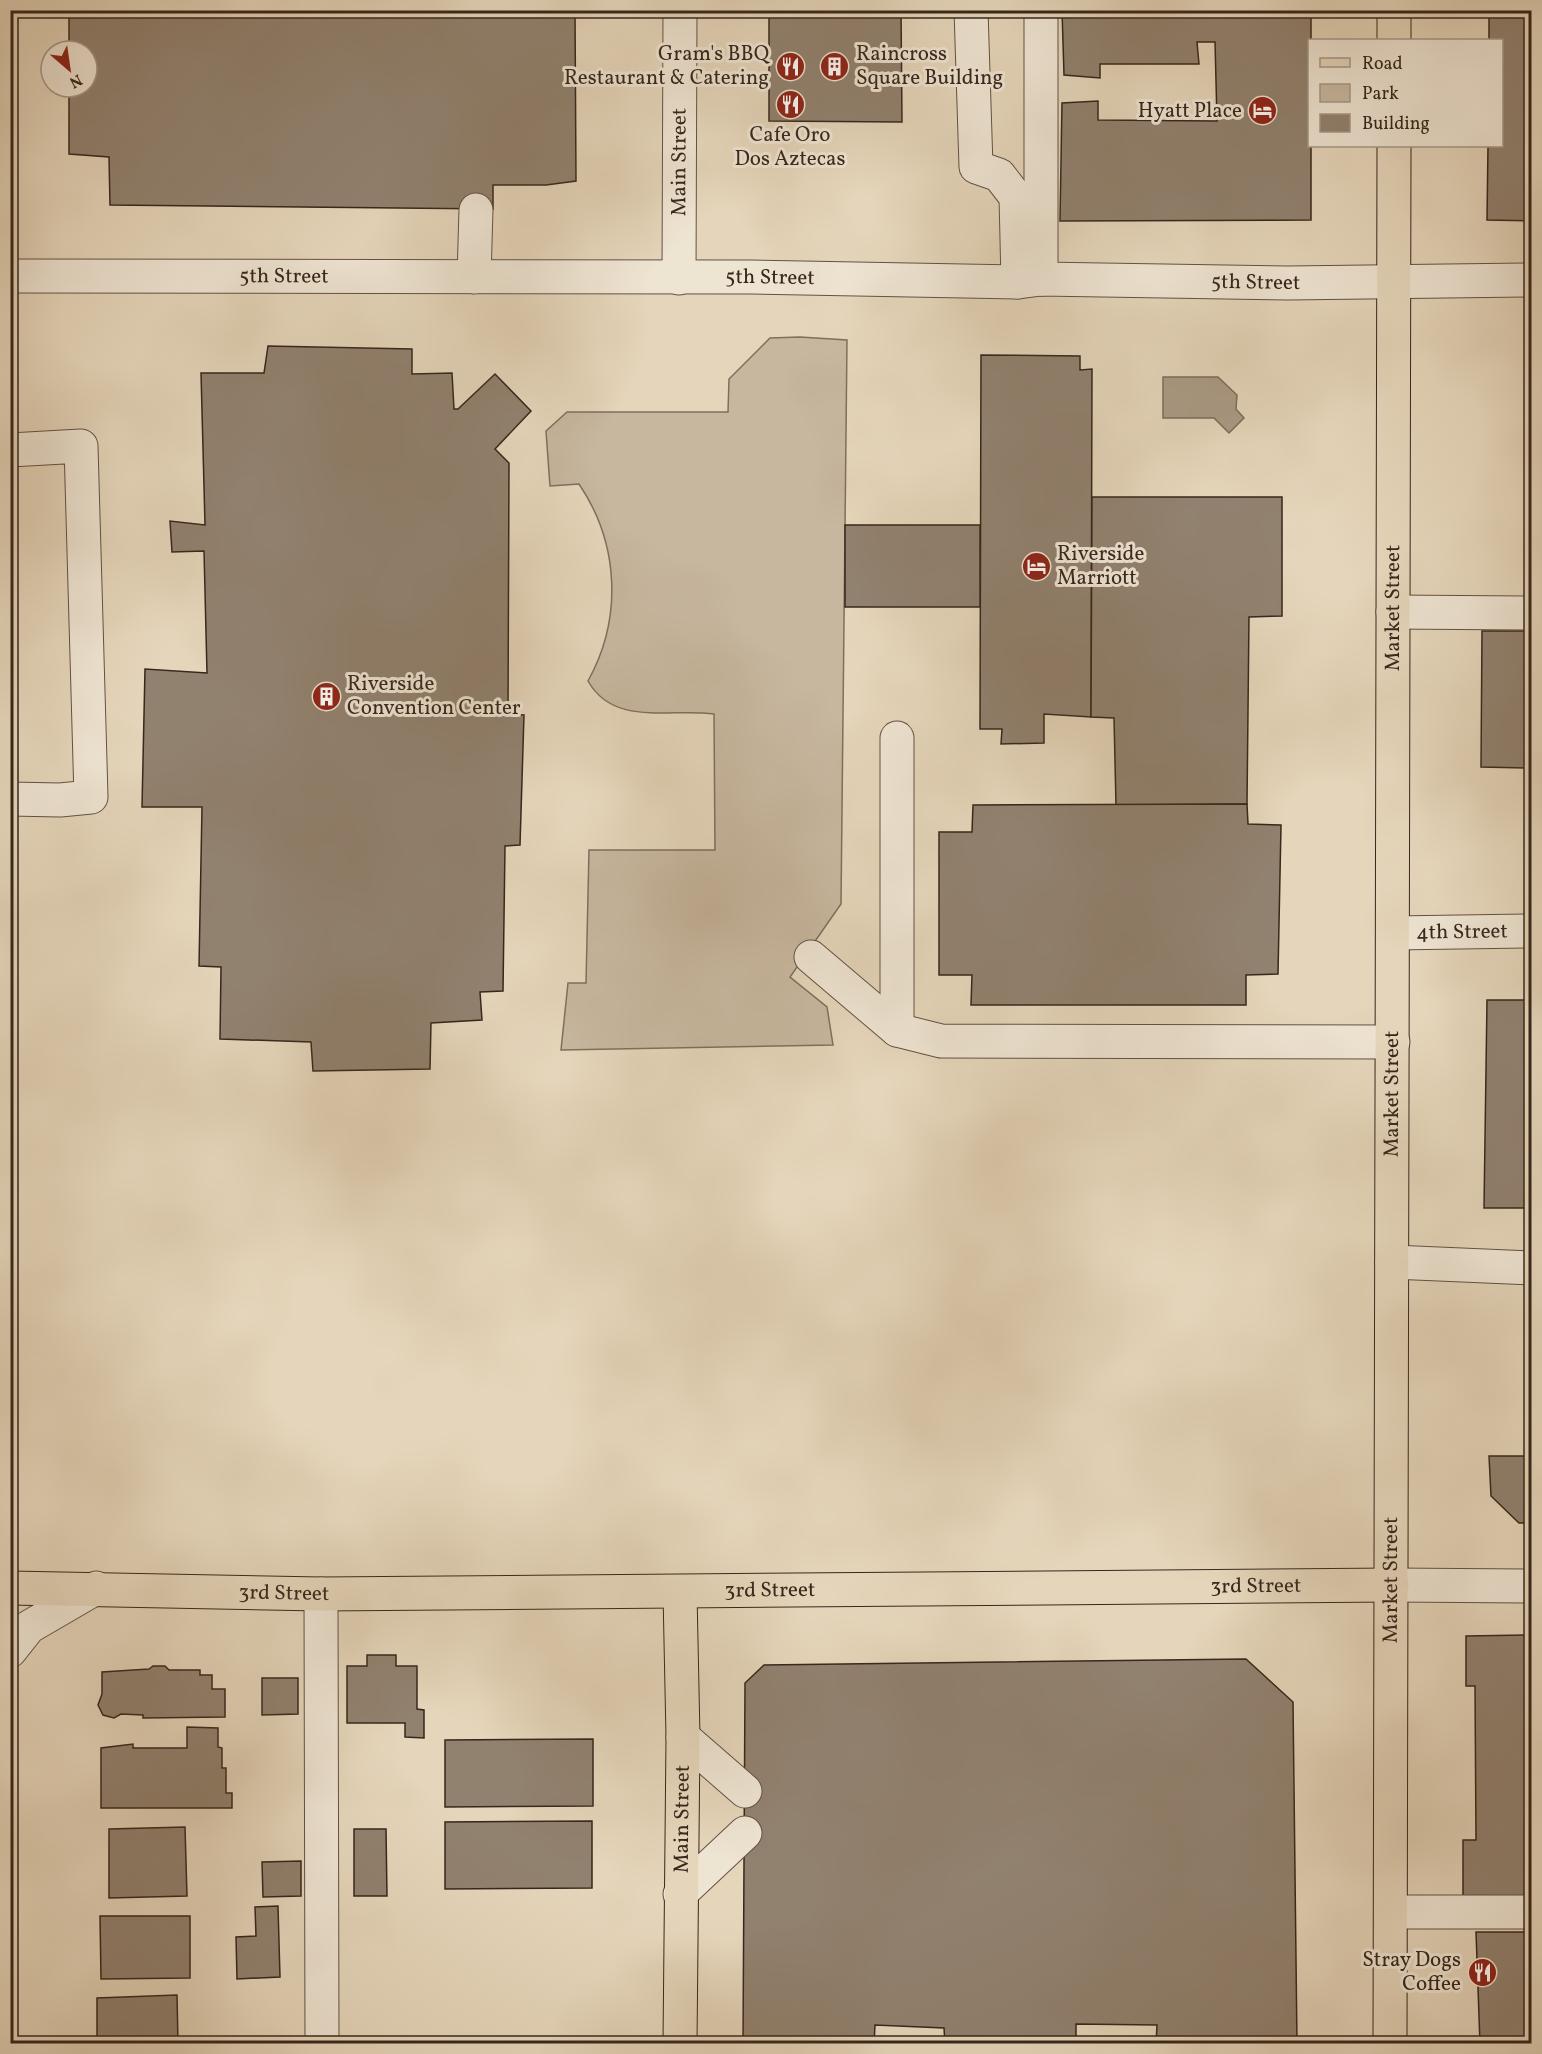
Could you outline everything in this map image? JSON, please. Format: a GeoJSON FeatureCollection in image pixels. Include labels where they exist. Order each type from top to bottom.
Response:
{"type":"FeatureCollection","features":[{"type":"Feature","properties":{"kind":"main road"},"geometry":{"type":"LineString","coordinates":[[1394,10],[1394,39]]}},
{"type":"Feature","properties":{"kind":"main road","name":"Market Street"},"geometry":{"type":"LineString","coordinates":[[1390,2043],[1394,147]]}},
{"type":"Feature","properties":{"kind":"main road","name":"3rd Street"},"geometry":{"type":"LineString","coordinates":[[10,1588],[321,1594],[680,1593],[1392,1585]]}},
{"type":"Feature","properties":{"kind":"main road","name":"Main Street"},"geometry":{"type":"LineString","coordinates":[[680,1593],[682,1737],[680,2043]]}},
{"type":"Feature","properties":{"kind":"street","name":"Main Street"},"geometry":{"type":"LineString","coordinates":[[679,278],[680,10]]}},
{"type":"Feature","properties":{"kind":"street"},"geometry":{"type":"LineString","coordinates":[[971,10],[976,167],[999,176],[1016,198],[1029,280]]}},
{"type":"Feature","properties":{"kind":"street"},"geometry":{"type":"LineString","coordinates":[[1029,280],[1041,10]]}},
{"type":"Feature","properties":{"kind":"street"},"geometry":{"type":"LineString","coordinates":[[474,277],[476,210]]}},
{"type":"Feature","properties":{"kind":"street","name":"5th Street"},"geometry":{"type":"LineString","coordinates":[[10,276],[1288,283],[1532,279]]}},
{"type":"Feature","properties":{"kind":"street"},"geometry":{"type":"LineString","coordinates":[[10,450],[81,446],[91,797],[60,800],[10,799]]}},
{"type":"Feature","properties":{"kind":"street"},"geometry":{"type":"LineString","coordinates":[[1393,612],[1532,613]]}},
{"type":"Feature","properties":{"kind":"street"},"geometry":{"type":"LineString","coordinates":[[897,738],[897,1030]]}},
{"type":"Feature","properties":{"kind":"street","name":"4th Street"},"geometry":{"type":"LineString","coordinates":[[1393,933],[1532,931]]}},
{"type":"Feature","properties":{"kind":"street"},"geometry":{"type":"LineString","coordinates":[[811,957],[897,1030],[941,1041],[1392,1042]]}},
{"type":"Feature","properties":{"kind":"street"},"geometry":{"type":"LineString","coordinates":[[1392,1262],[1532,1268]]}},
{"type":"Feature","properties":{"kind":"street","name":"3rd Street"},"geometry":{"type":"LineString","coordinates":[[1392,1585],[1532,1587]]}},
{"type":"Feature","properties":{"kind":"street"},"geometry":{"type":"LineString","coordinates":[[10,1651],[29,1627],[96,1588]]}},
{"type":"Feature","properties":{"kind":"street"},"geometry":{"type":"LineString","coordinates":[[321,1594],[322,2043]]}},
{"type":"Feature","properties":{"kind":"street"},"geometry":{"type":"LineString","coordinates":[[682,1737],[745,1791]]}},
{"type":"Feature","properties":{"kind":"street"},"geometry":{"type":"LineString","coordinates":[[680,1894],[745,1833]]}},
{"type":"Feature","properties":{"kind":"street"},"geometry":{"type":"LineString","coordinates":[[1390,1912],[1532,1912]]}},
{"type":"Feature","properties":{"kind":"green space"},"geometry":{"type":"Polygon","coordinates":[[[770,338],[847,340],[841,904],[790,977],[827,1007],[833,1045],[561,1050],[568,983],[586,983],[589,850],[715,850],[714,714],[628,710],[612,705],[599,695],[588,681],[607,632],[612,581],[609,556],[592,507],[579,484],[550,486],[546,431],[567,412],[728,412],[729,379],[770,338]]]}},
{"type":"Feature","properties":{"kind":"shaded area"},"geometry":{"type":"Polygon","coordinates":[[[1163,377],[1218,377],[1237,395],[1236,409],[1244,418],[1229,433],[1214,418],[1163,418],[1163,377]]]}},
{"type":"Feature","properties":{"kind":"building"},"geometry":{"type":"Polygon","coordinates":[[[69,10],[575,10],[576,181],[546,185],[493,185],[493,209],[110,205],[109,157],[69,154],[69,99],[99,99],[99,39],[69,39],[69,10]]]}},
{"type":"Feature","properties":{"kind":"building","name":"Raincross Square Building"},"geometry":{"type":"Polygon","coordinates":[[[769,10],[901,10],[902,122],[769,121],[769,10]]]}},
{"type":"Feature","properties":{"kind":"building","name":"Hyatt Place"},"geometry":{"type":"Polygon","coordinates":[[[1062,10],[1311,10],[1311,39],[1308,39],[1308,147],[1311,147],[1311,220],[1060,221],[1062,103],[1098,101],[1098,120],[1217,121],[1215,42],[1197,42],[1199,64],[1100,64],[1100,78],[1064,75],[1062,10]]]}},
{"type":"Feature","properties":{"kind":"building"},"geometry":{"type":"Polygon","coordinates":[[[1489,10],[1532,10],[1532,221],[1487,220],[1488,147],[1503,147],[1503,39],[1489,39],[1489,10]]]}},
{"type":"Feature","properties":{"kind":"building","name":"Riverside Convention Center"},"geometry":{"type":"Polygon","coordinates":[[[268,346],[412,349],[412,374],[452,373],[454,409],[458,409],[495,374],[531,411],[495,449],[509,463],[508,714],[524,715],[520,845],[505,846],[503,991],[480,992],[482,1020],[431,1023],[430,1069],[313,1071],[311,1042],[220,1039],[221,967],[199,966],[202,807],[142,807],[145,669],[207,673],[204,551],[172,552],[170,521],[205,525],[201,373],[264,373],[268,346]]]}},
{"type":"Feature","properties":{"kind":"building","name":"Riverside Marriott"},"geometry":{"type":"Polygon","coordinates":[[[981,355],[1080,356],[1080,370],[1092,369],[1091,717],[1044,714],[1044,743],[1001,744],[1002,729],[980,729],[981,355]]]}},
{"type":"Feature","properties":{"kind":"building"},"geometry":{"type":"Polygon","coordinates":[[[1092,497],[1282,497],[1282,616],[1249,617],[1247,804],[1116,805],[1114,718],[1091,717],[1092,497]]]}},
{"type":"Feature","properties":{"kind":"building"},"geometry":{"type":"Polygon","coordinates":[[[845,525],[980,525],[980,607],[845,607],[845,525]]]}},
{"type":"Feature","properties":{"kind":"building"},"geometry":{"type":"Polygon","coordinates":[[[1482,631],[1532,631],[1530,768],[1481,767],[1482,631]]]}},
{"type":"Feature","properties":{"kind":"building"},"geometry":{"type":"Polygon","coordinates":[[[1247,804],[1248,824],[1281,825],[1278,974],[1246,975],[1246,1005],[971,1005],[972,975],[939,975],[939,832],[972,832],[973,805],[1247,804]]]}},
{"type":"Feature","properties":{"kind":"building"},"geometry":{"type":"Polygon","coordinates":[[[1487,1000],[1532,1000],[1532,1208],[1484,1208],[1487,1000]]]}},
{"type":"Feature","properties":{"kind":"building"},"geometry":{"type":"Polygon","coordinates":[[[1489,1456],[1532,1456],[1532,1523],[1519,1523],[1491,1496],[1489,1456]]]}},
{"type":"Feature","properties":{"kind":"building"},"geometry":{"type":"Polygon","coordinates":[[[1532,1635],[1532,1899],[1463,1900],[1463,1840],[1476,1840],[1475,1686],[1466,1686],[1466,1636],[1532,1635]]]}},
{"type":"Feature","properties":{"kind":"building"},"geometry":{"type":"Polygon","coordinates":[[[367,1655],[396,1655],[396,1666],[417,1666],[417,1709],[424,1710],[424,1738],[405,1737],[405,1723],[347,1723],[347,1666],[367,1666],[367,1655]]]}},
{"type":"Feature","properties":{"kind":"building"},"geometry":{"type":"Polygon","coordinates":[[[1246,1659],[1293,1702],[1297,2044],[1156,2044],[1157,2025],[1076,2024],[1076,2044],[945,2044],[944,2028],[875,2025],[874,2044],[743,2044],[745,1683],[764,1665],[1246,1659]]]}},
{"type":"Feature","properties":{"kind":"building"},"geometry":{"type":"Polygon","coordinates":[[[153,1666],[165,1666],[169,1670],[200,1670],[200,1675],[212,1675],[212,1689],[225,1689],[225,1717],[143,1718],[143,1715],[121,1714],[114,1718],[103,1715],[98,1705],[102,1694],[102,1672],[149,1669],[153,1666]]]}},
{"type":"Feature","properties":{"kind":"building"},"geometry":{"type":"Polygon","coordinates":[[[262,1678],[298,1678],[298,1714],[262,1715],[262,1678]]]}},
{"type":"Feature","properties":{"kind":"building"},"geometry":{"type":"Polygon","coordinates":[[[187,1727],[218,1728],[218,1747],[222,1748],[222,1768],[226,1768],[226,1793],[232,1793],[232,1808],[101,1808],[101,1748],[133,1744],[133,1748],[187,1748],[187,1727]]]}},
{"type":"Feature","properties":{"kind":"building"},"geometry":{"type":"Polygon","coordinates":[[[593,1739],[593,1806],[445,1807],[445,1740],[593,1739]]]}},
{"type":"Feature","properties":{"kind":"building"},"geometry":{"type":"Polygon","coordinates":[[[592,1821],[592,1888],[445,1889],[445,1822],[592,1821]]]}},
{"type":"Feature","properties":{"kind":"building"},"geometry":{"type":"Polygon","coordinates":[[[185,1827],[187,1896],[109,1898],[109,1829],[185,1827]]]}},
{"type":"Feature","properties":{"kind":"building"},"geometry":{"type":"Polygon","coordinates":[[[354,1829],[386,1829],[387,1896],[354,1896],[354,1829]]]}},
{"type":"Feature","properties":{"kind":"building"},"geometry":{"type":"Polygon","coordinates":[[[301,1861],[301,1896],[263,1897],[262,1862],[301,1861]]]}},
{"type":"Feature","properties":{"kind":"building"},"geometry":{"type":"Polygon","coordinates":[[[278,1906],[280,1977],[237,1979],[236,1937],[256,1936],[255,1907],[278,1906]]]}},
{"type":"Feature","properties":{"kind":"building"},"geometry":{"type":"Polygon","coordinates":[[[100,1916],[190,1916],[190,1978],[101,1979],[100,1916]]]}},
{"type":"Feature","properties":{"kind":"building"},"geometry":{"type":"Polygon","coordinates":[[[1476,1932],[1532,1932],[1532,2044],[1480,2044],[1476,1932]]]}},
{"type":"Feature","properties":{"kind":"building"},"geometry":{"type":"Polygon","coordinates":[[[177,1995],[178,2044],[94,2044],[94,2039],[97,2039],[97,1998],[177,1995]]]}},
{"type":"Feature","properties":{"kind":"building"},"geometry":{"type":"Polygon","coordinates":[[[248,2038],[291,2038],[291,2044],[248,2044],[248,2038]]]}},
{"type":"Feature","properties":{"kind":"place","name":"Gram's BBQ Restaurant & Catering"},"geometry":{"type":"Point","coordinates":[790,66]}},
{"type":"Feature","properties":{"kind":"place","name":"Raincross Square Building"},"geometry":{"type":"Point","coordinates":[835,66]}},
{"type":"Feature","properties":{"kind":"place","name":"Cafe Oro Dos Aztecas"},"geometry":{"type":"Point","coordinates":[790,104]}},
{"type":"Feature","properties":{"kind":"place","name":"Hyatt Place"},"geometry":{"type":"Point","coordinates":[1263,111]}},
{"type":"Feature","properties":{"kind":"place","name":"Riverside Marriott"},"geometry":{"type":"Point","coordinates":[1036,566]}},
{"type":"Feature","properties":{"kind":"place","name":"Riverside Convention Center"},"geometry":{"type":"Point","coordinates":[326,696]}},
{"type":"Feature","properties":{"kind":"place","name":"Stray Dogs Coffee"},"geometry":{"type":"Point","coordinates":[1482,1972]}}]}
